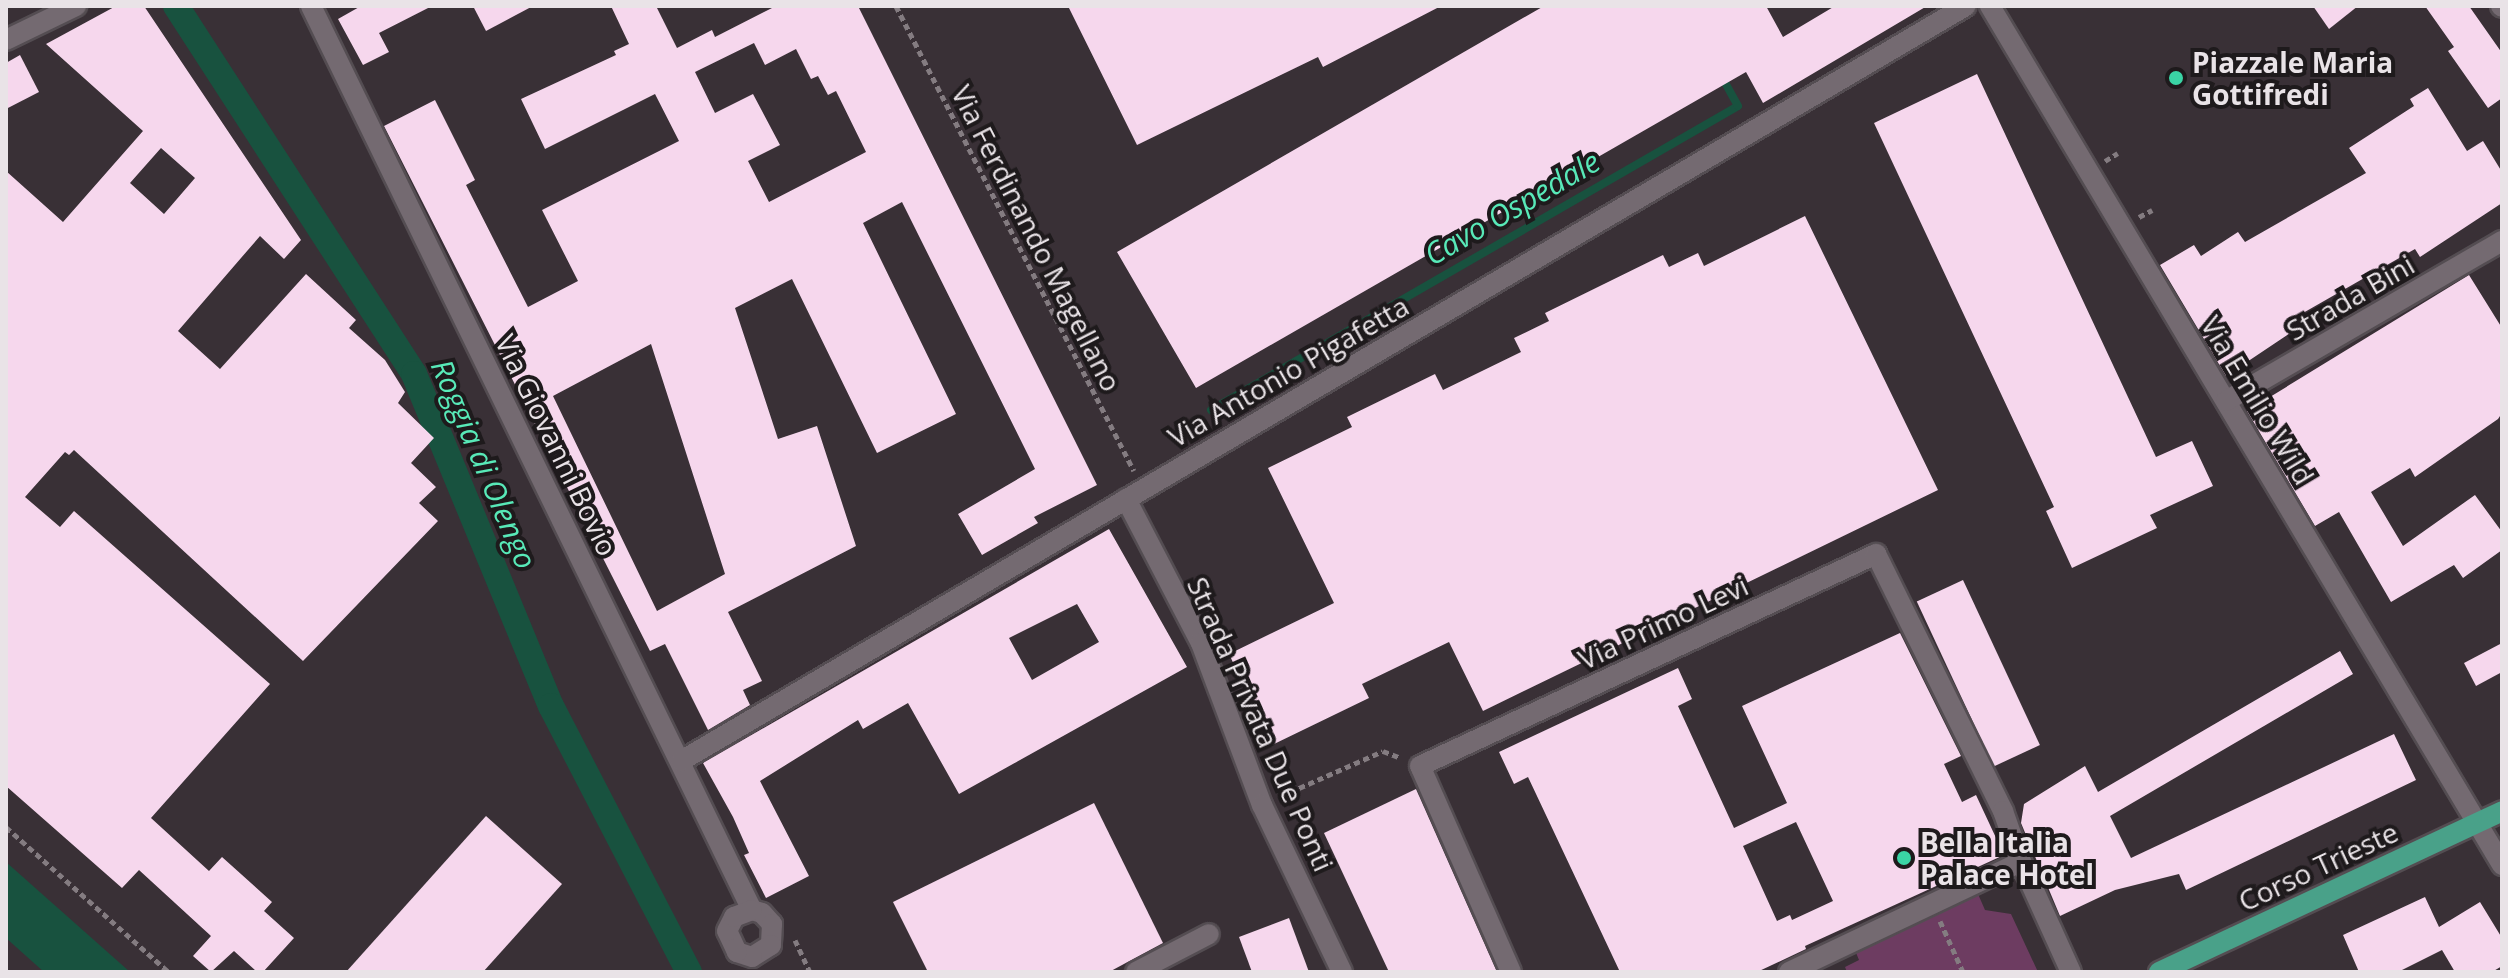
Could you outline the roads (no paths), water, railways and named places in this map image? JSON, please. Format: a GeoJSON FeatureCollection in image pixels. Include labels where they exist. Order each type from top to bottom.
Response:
{"type":"FeatureCollection","features":[{"type":"Feature","properties":{"kind":"main road","name":"Corso Trieste"},"geometry":{"type":"LineString","coordinates":[[2159,972],[2502,811]]}},
{"type":"Feature","properties":{"kind":"street"},"geometry":{"type":"LineString","coordinates":[[6,40],[76,6]]}},
{"type":"Feature","properties":{"kind":"street","name":"Via Giovanni Bovio"},"geometry":{"type":"LineString","coordinates":[[311,6],[752,910]]}},
{"type":"Feature","properties":{"kind":"street","name":"Via Antonio Pigafetta"},"geometry":{"type":"LineString","coordinates":[[681,761],[1966,6]]}},
{"type":"Feature","properties":{"kind":"street","name":"Via Emilio Wild"},"geometry":{"type":"LineString","coordinates":[[1990,6],[2502,865]]}},
{"type":"Feature","properties":{"kind":"street","name":"Strada Bini"},"geometry":{"type":"LineString","coordinates":[[2226,401],[2502,241]]}},
{"type":"Feature","properties":{"kind":"street","name":"Strada Privata Due Ponti"},"geometry":{"type":"LineString","coordinates":[[1135,494],[1201,643],[1262,805],[1342,972]]}},
{"type":"Feature","properties":{"kind":"street","name":"Via Primo Levi"},"geometry":{"type":"LineString","coordinates":[[1511,972],[1420,766],[1876,554],[2003,811],[2021,862]]}},
{"type":"Feature","properties":{"kind":"street"},"geometry":{"type":"LineString","coordinates":[[1789,972],[2021,862],[2071,972]]}},
{"type":"Feature","properties":{"kind":"street"},"geometry":{"type":"LineString","coordinates":[[1136,972],[1209,934]]}},
{"type":"Feature","properties":{"kind":"waterway","name":"Roggia di Olengo"},"geometry":{"type":"LineString","coordinates":[[176,6],[414,374],[551,706],[689,972]]}},
{"type":"Feature","properties":{"kind":"waterway","name":"Cavo Ospedale"},"geometry":{"type":"LineString","coordinates":[[1211,410],[1738,106],[1722,77]]}},
{"type":"Feature","properties":{"kind":"place","name":"Piazzale Maria Gottifredi"},"geometry":{"type":"Point","coordinates":[2176,78]}},
{"type":"Feature","properties":{"kind":"place","name":"Bella Italia Palace Hotel"},"geometry":{"type":"Point","coordinates":[1904,858]}}]}
